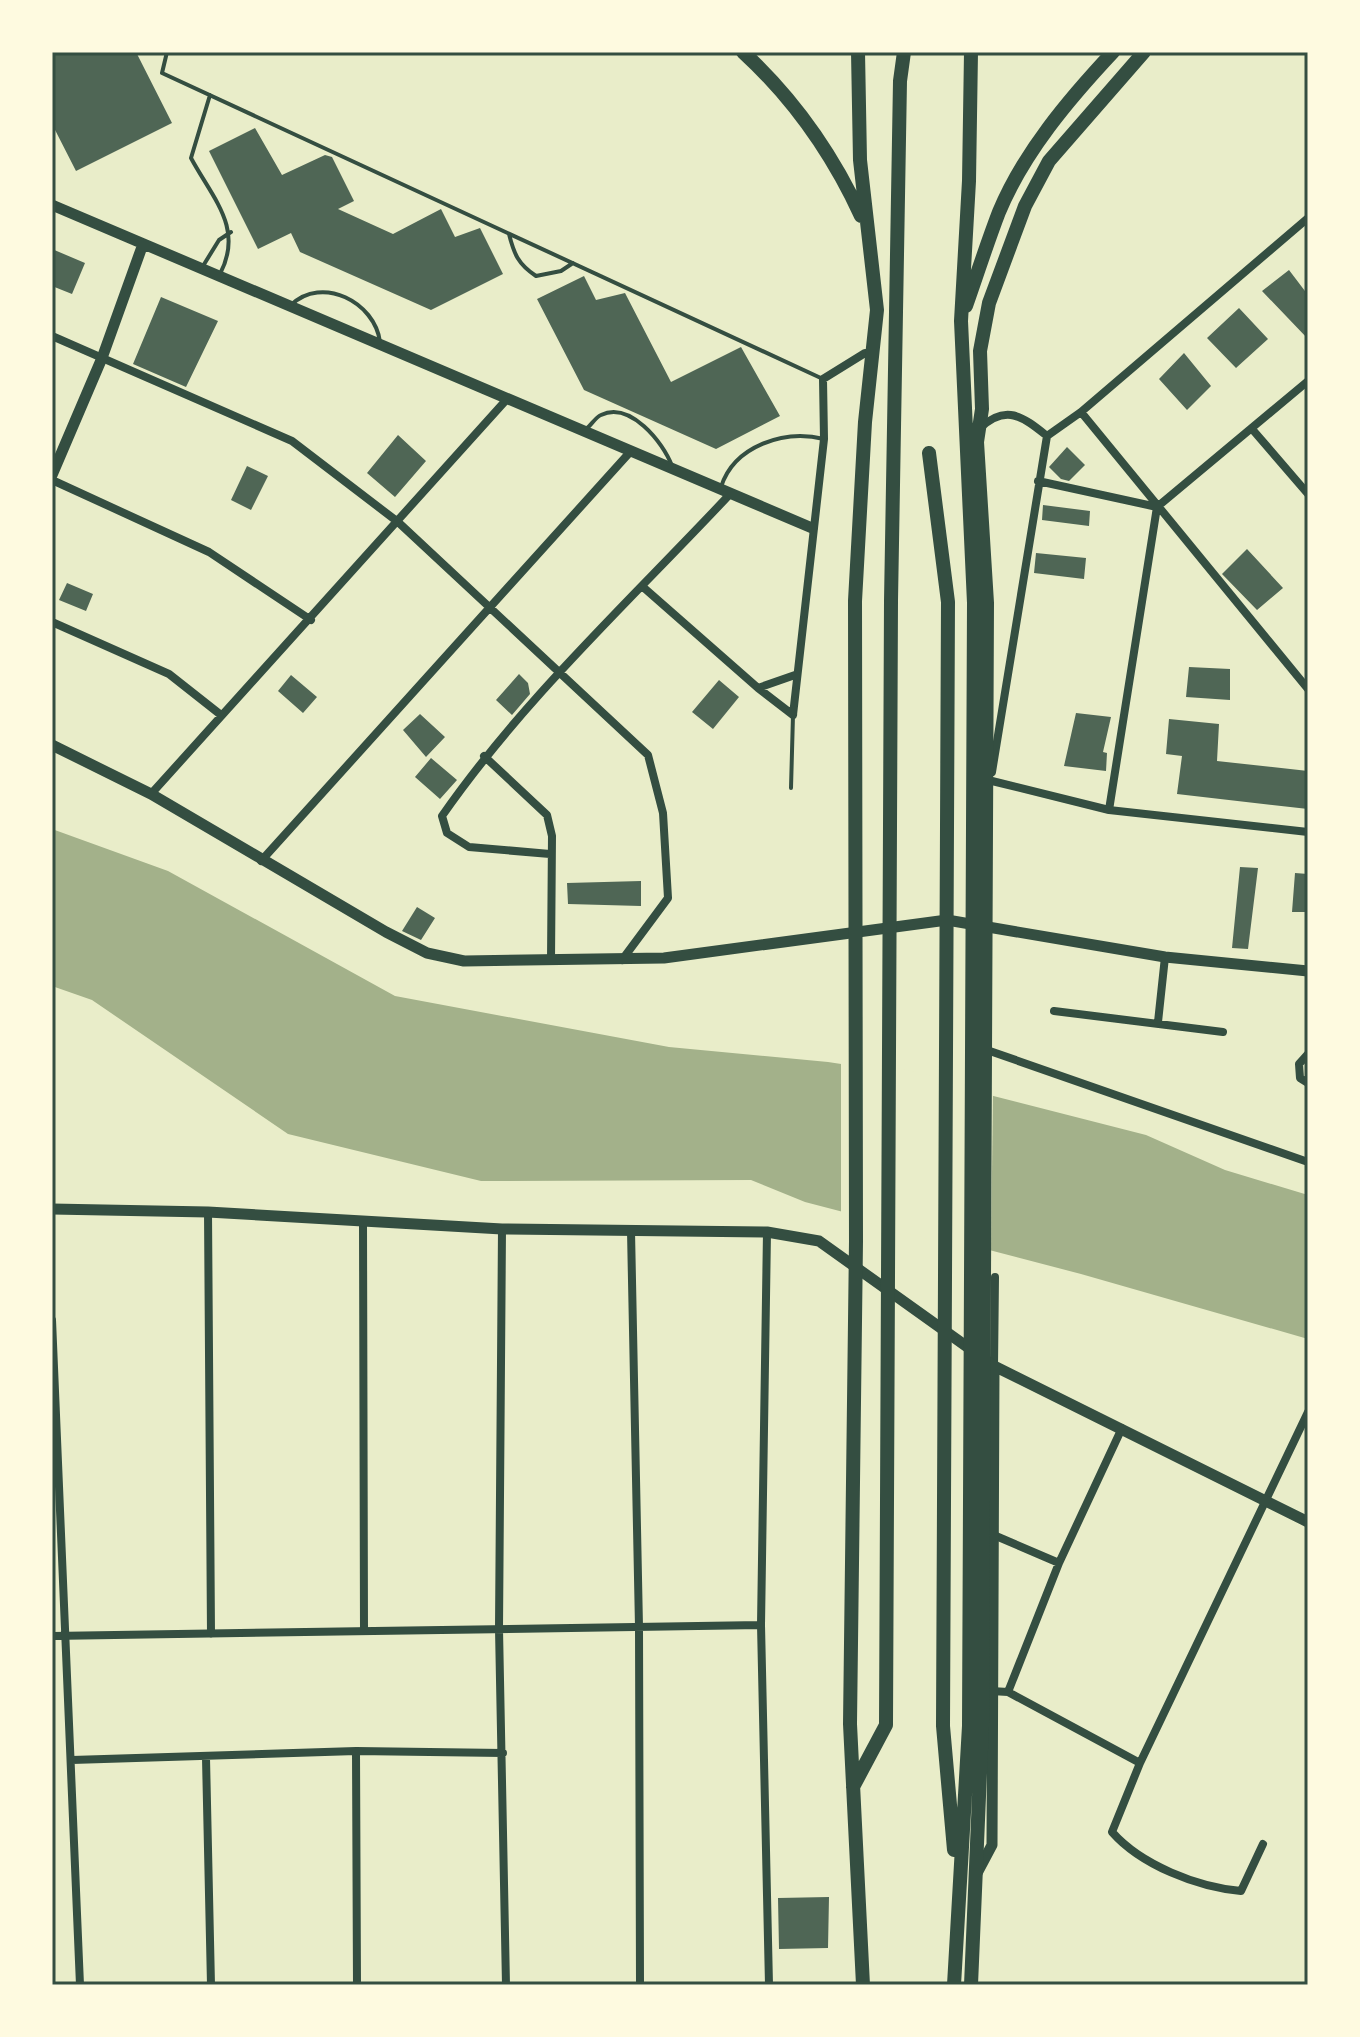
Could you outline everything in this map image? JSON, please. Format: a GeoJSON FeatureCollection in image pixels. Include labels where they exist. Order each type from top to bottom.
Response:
{"type":"FeatureCollection","features":[{"type":"Feature","properties":{"kind":"main road"},"geometry":{"type":"LineString","coordinates":[[743,52],[799,110],[834,163],[867,228]]}},
{"type":"Feature","properties":{"kind":"main road"},"geometry":{"type":"LineString","coordinates":[[858,52],[860,160],[875,287],[874,355],[865,422],[855,601],[856,1241],[850,1724],[863,1985]]}},
{"type":"Feature","properties":{"kind":"main road"},"geometry":{"type":"LineString","coordinates":[[853,1787],[886,1725],[891,601],[900,81],[904,52]]}},
{"type":"Feature","properties":{"kind":"main road"},"geometry":{"type":"LineString","coordinates":[[971,52],[969,181],[961,321],[981,603]]}},
{"type":"Feature","properties":{"kind":"main road"},"geometry":{"type":"LineString","coordinates":[[961,321],[1000,210],[1070,97],[1113,52]]}},
{"type":"Feature","properties":{"kind":"main road"},"geometry":{"type":"LineString","coordinates":[[971,1985],[976,1726],[980,351],[989,303],[1025,206],[1049,161],[1144,52]]}},
{"type":"Feature","properties":{"kind":"main road"},"geometry":{"type":"LineString","coordinates":[[930,455],[948,602],[943,1726],[958,1898]]}},
{"type":"Feature","properties":{"kind":"main road"},"geometry":{"type":"LineString","coordinates":[[954,1985],[958,1898],[976,1726]]}},
{"type":"Feature","properties":{"kind":"main road"},"geometry":{"type":"LineString","coordinates":[[958,1898],[975,1877]]}},
{"type":"Feature","properties":{"kind":"street"},"geometry":{"type":"LineString","coordinates":[[52,205],[812,528]]}},
{"type":"Feature","properties":{"kind":"street"},"geometry":{"type":"LineString","coordinates":[[1308,218],[1081,412],[1047,436],[995,742],[987,807],[984,1049],[1308,1162]]}},
{"type":"Feature","properties":{"kind":"street"},"geometry":{"type":"LineString","coordinates":[[143,244],[102,358],[52,477],[209,552],[311,620]]}},
{"type":"Feature","properties":{"kind":"street"},"geometry":{"type":"LineString","coordinates":[[52,336],[292,441],[398,522],[648,755],[657,784],[668,898],[622,961]]}},
{"type":"Feature","properties":{"kind":"street"},"geometry":{"type":"LineString","coordinates":[[793,715],[795,675],[824,439],[823,379],[865,353],[874,355]]}},
{"type":"Feature","properties":{"kind":"street"},"geometry":{"type":"LineString","coordinates":[[1109,810],[1157,507],[1308,381]]}},
{"type":"Feature","properties":{"kind":"street"},"geometry":{"type":"LineString","coordinates":[[151,794],[508,398]]}},
{"type":"Feature","properties":{"kind":"street"},"geometry":{"type":"LineString","coordinates":[[1081,412],[1308,689]]}},
{"type":"Feature","properties":{"kind":"street"},"geometry":{"type":"LineString","coordinates":[[979,428],[998,414],[1014,413],[1047,436]]}},
{"type":"Feature","properties":{"kind":"street"},"geometry":{"type":"LineString","coordinates":[[1252,429],[1308,494]]}},
{"type":"Feature","properties":{"kind":"street"},"geometry":{"type":"LineString","coordinates":[[261,861],[631,451]]}},
{"type":"Feature","properties":{"kind":"street"},"geometry":{"type":"LineString","coordinates":[[1038,481],[1157,507]]}},
{"type":"Feature","properties":{"kind":"street"},"geometry":{"type":"LineString","coordinates":[[550,854],[469,847],[447,833],[442,816],[484,756],[558,673],[643,587],[726,491]]}},
{"type":"Feature","properties":{"kind":"street"},"geometry":{"type":"LineString","coordinates":[[643,587],[793,715]]}},
{"type":"Feature","properties":{"kind":"street"},"geometry":{"type":"LineString","coordinates":[[52,622],[169,674],[221,715]]}},
{"type":"Feature","properties":{"kind":"street"},"geometry":{"type":"LineString","coordinates":[[758,688],[795,675]]}},
{"type":"Feature","properties":{"kind":"street"},"geometry":{"type":"LineString","coordinates":[[52,745],[151,794],[261,861],[427,953],[464,961],[622,961],[947,920],[987,930],[1165,957],[1308,971]]}},
{"type":"Feature","properties":{"kind":"street"},"geometry":{"type":"LineString","coordinates":[[484,756],[547,815],[552,836],[551,960]]}},
{"type":"Feature","properties":{"kind":"street"},"geometry":{"type":"LineString","coordinates":[[992,781],[1109,810],[1308,832]]}},
{"type":"Feature","properties":{"kind":"street"},"geometry":{"type":"LineString","coordinates":[[1158,1022],[1165,957]]}},
{"type":"Feature","properties":{"kind":"street"},"geometry":{"type":"LineString","coordinates":[[1054,1011],[1223,1032]]}},
{"type":"Feature","properties":{"kind":"street"},"geometry":{"type":"LineString","coordinates":[[1308,1054],[1299,1064],[1300,1078],[1308,1083]]}},
{"type":"Feature","properties":{"kind":"street"},"geometry":{"type":"LineString","coordinates":[[52,1209],[208,1212],[502,1229],[767,1232],[819,1241],[994,1366],[1308,1522]]}},
{"type":"Feature","properties":{"kind":"street"},"geometry":{"type":"LineString","coordinates":[[208,1212],[211,1634]]}},
{"type":"Feature","properties":{"kind":"street"},"geometry":{"type":"LineString","coordinates":[[363,1222],[364,1631]]}},
{"type":"Feature","properties":{"kind":"street"},"geometry":{"type":"LineString","coordinates":[[502,1229],[499,1629],[506,1985]]}},
{"type":"Feature","properties":{"kind":"street"},"geometry":{"type":"LineString","coordinates":[[631,1231],[639,1627],[640,1985]]}},
{"type":"Feature","properties":{"kind":"street"},"geometry":{"type":"LineString","coordinates":[[767,1232],[761,1625],[769,1985]]}},
{"type":"Feature","properties":{"kind":"street"},"geometry":{"type":"LineString","coordinates":[[975,1877],[992,1845],[995,1277]]}},
{"type":"Feature","properties":{"kind":"street"},"geometry":{"type":"LineString","coordinates":[[52,1320],[80,1985]]}},
{"type":"Feature","properties":{"kind":"street"},"geometry":{"type":"LineString","coordinates":[[1263,1844],[1241,1891],[1210,1888],[1127,1849],[1112,1832],[1140,1763],[1268,1502],[1308,1412]]}},
{"type":"Feature","properties":{"kind":"street"},"geometry":{"type":"LineString","coordinates":[[1008,1692],[1059,1563],[1122,1428]]}},
{"type":"Feature","properties":{"kind":"street"},"geometry":{"type":"LineString","coordinates":[[996,1536],[1059,1563]]}},
{"type":"Feature","properties":{"kind":"street"},"geometry":{"type":"LineString","coordinates":[[52,1636],[761,1625]]}},
{"type":"Feature","properties":{"kind":"street"},"geometry":{"type":"LineString","coordinates":[[991,1691],[1008,1692],[1140,1763]]}},
{"type":"Feature","properties":{"kind":"street"},"geometry":{"type":"LineString","coordinates":[[72,1760],[356,1751],[503,1753]]}},
{"type":"Feature","properties":{"kind":"street"},"geometry":{"type":"LineString","coordinates":[[356,1751],[357,1985]]}},
{"type":"Feature","properties":{"kind":"street"},"geometry":{"type":"LineString","coordinates":[[206,1758],[211,1985]]}},
{"type":"Feature","properties":{"kind":"lane"},"geometry":{"type":"LineString","coordinates":[[167,52],[162,73],[823,379]]}},
{"type":"Feature","properties":{"kind":"lane"},"geometry":{"type":"LineString","coordinates":[[210,95],[191,158],[231,232],[231,254],[219,276]]}},
{"type":"Feature","properties":{"kind":"lane"},"geometry":{"type":"LineString","coordinates":[[202,268],[219,240],[231,232]]}},
{"type":"Feature","properties":{"kind":"lane"},"geometry":{"type":"LineString","coordinates":[[509,234],[515,256],[536,276],[561,271],[573,263]]}},
{"type":"Feature","properties":{"kind":"lane"},"geometry":{"type":"LineString","coordinates":[[290,306],[315,291],[332,293],[362,307],[372,317],[380,344]]}},
{"type":"Feature","properties":{"kind":"lane"},"geometry":{"type":"LineString","coordinates":[[584,431],[601,415],[614,414],[630,419],[651,429],[666,449],[672,468]]}},
{"type":"Feature","properties":{"kind":"lane"},"geometry":{"type":"LineString","coordinates":[[726,491],[733,461],[751,448],[792,437],[824,439]]}},
{"type":"Feature","properties":{"kind":"lane"},"geometry":{"type":"LineString","coordinates":[[791,788],[793,715]]}},
{"type":"Feature","properties":{"kind":"shaded area"},"geometry":{"type":"Polygon","coordinates":[[[52,829],[168,871],[395,996],[669,1047],[828,1062],[907,1074],[1146,1135],[1225,1170],[1308,1195],[1308,1339],[1081,1274],[805,1202],[751,1180],[481,1181],[288,1134],[92,1000],[52,986],[52,829]]]}},
{"type":"Feature","properties":{"kind":"pier"},"geometry":{"type":"Polygon","coordinates":[[[841,1060],[908,1070],[993,1092],[991,1255],[841,1216],[841,1060]]]}},
{"type":"Feature","properties":{"kind":"building"},"geometry":{"type":"Polygon","coordinates":[[[52,52],[136,52],[172,123],[76,171],[52,124],[52,52]]]}},
{"type":"Feature","properties":{"kind":"building"},"geometry":{"type":"Polygon","coordinates":[[[255,128],[282,175],[325,155],[332,157],[354,201],[338,209],[393,234],[441,209],[455,237],[480,228],[503,274],[431,310],[300,252],[291,233],[258,249],[209,151],[255,128]]]}},
{"type":"Feature","properties":{"kind":"building"},"geometry":{"type":"Polygon","coordinates":[[[52,249],[85,263],[72,294],[52,286],[52,249]]]}},
{"type":"Feature","properties":{"kind":"building"},"geometry":{"type":"Polygon","coordinates":[[[1289,270],[1308,295],[1308,339],[1262,291],[1289,270]]]}},
{"type":"Feature","properties":{"kind":"building"},"geometry":{"type":"Polygon","coordinates":[[[584,276],[596,300],[625,293],[671,382],[741,347],[780,416],[716,449],[584,390],[537,299],[584,276]]]}},
{"type":"Feature","properties":{"kind":"building"},"geometry":{"type":"Polygon","coordinates":[[[161,297],[218,321],[186,387],[133,364],[161,297]]]}},
{"type":"Feature","properties":{"kind":"building"},"geometry":{"type":"Polygon","coordinates":[[[1239,308],[1268,339],[1236,368],[1207,338],[1239,308]]]}},
{"type":"Feature","properties":{"kind":"building"},"geometry":{"type":"Polygon","coordinates":[[[1184,353],[1211,386],[1187,410],[1159,379],[1184,353]]]}},
{"type":"Feature","properties":{"kind":"building"},"geometry":{"type":"Polygon","coordinates":[[[398,435],[426,461],[395,497],[367,473],[398,435]]]}},
{"type":"Feature","properties":{"kind":"building"},"geometry":{"type":"Polygon","coordinates":[[[1067,447],[1085,465],[1069,481],[1061,479],[1049,467],[1067,447]]]}},
{"type":"Feature","properties":{"kind":"building"},"geometry":{"type":"Polygon","coordinates":[[[247,466],[268,476],[251,510],[231,500],[247,466]]]}},
{"type":"Feature","properties":{"kind":"building"},"geometry":{"type":"Polygon","coordinates":[[[1043,505],[1090,511],[1089,526],[1042,520],[1043,505]]]}},
{"type":"Feature","properties":{"kind":"building"},"geometry":{"type":"Polygon","coordinates":[[[1247,549],[1283,588],[1257,610],[1222,574],[1247,549]]]}},
{"type":"Feature","properties":{"kind":"building"},"geometry":{"type":"Polygon","coordinates":[[[1036,553],[1086,558],[1084,579],[1034,573],[1036,553]]]}},
{"type":"Feature","properties":{"kind":"building"},"geometry":{"type":"Polygon","coordinates":[[[67,583],[93,594],[86,611],[59,600],[67,583]]]}},
{"type":"Feature","properties":{"kind":"building"},"geometry":{"type":"Polygon","coordinates":[[[1189,667],[1230,669],[1230,700],[1186,697],[1189,667]]]}},
{"type":"Feature","properties":{"kind":"building"},"geometry":{"type":"Polygon","coordinates":[[[519,674],[528,683],[530,694],[512,715],[496,700],[519,674]]]}},
{"type":"Feature","properties":{"kind":"building"},"geometry":{"type":"Polygon","coordinates":[[[291,675],[317,697],[303,713],[278,691],[291,675]]]}},
{"type":"Feature","properties":{"kind":"building"},"geometry":{"type":"Polygon","coordinates":[[[719,680],[739,697],[713,729],[692,712],[719,680]]]}},
{"type":"Feature","properties":{"kind":"building"},"geometry":{"type":"Polygon","coordinates":[[[1076,713],[1111,717],[1103,752],[1107,753],[1106,771],[1064,766],[1076,713]]]}},
{"type":"Feature","properties":{"kind":"building"},"geometry":{"type":"Polygon","coordinates":[[[420,714],[445,737],[426,757],[403,730],[420,714]]]}},
{"type":"Feature","properties":{"kind":"building"},"geometry":{"type":"Polygon","coordinates":[[[1169,719],[1219,724],[1217,761],[1308,771],[1308,809],[1177,794],[1182,756],[1166,754],[1169,719]]]}},
{"type":"Feature","properties":{"kind":"building"},"geometry":{"type":"Polygon","coordinates":[[[431,758],[457,780],[440,799],[415,777],[431,758]]]}},
{"type":"Feature","properties":{"kind":"building"},"geometry":{"type":"Polygon","coordinates":[[[1240,867],[1258,868],[1248,949],[1232,948],[1240,867]]]}},
{"type":"Feature","properties":{"kind":"building"},"geometry":{"type":"Polygon","coordinates":[[[1295,873],[1308,874],[1308,912],[1292,912],[1295,873]]]}},
{"type":"Feature","properties":{"kind":"building"},"geometry":{"type":"Polygon","coordinates":[[[641,881],[641,906],[568,904],[567,883],[641,881]]]}},
{"type":"Feature","properties":{"kind":"building"},"geometry":{"type":"Polygon","coordinates":[[[417,907],[435,918],[421,940],[402,931],[417,907]]]}},
{"type":"Feature","properties":{"kind":"building"},"geometry":{"type":"Polygon","coordinates":[[[829,1897],[828,1948],[779,1949],[778,1898],[829,1897]]]}}]}
